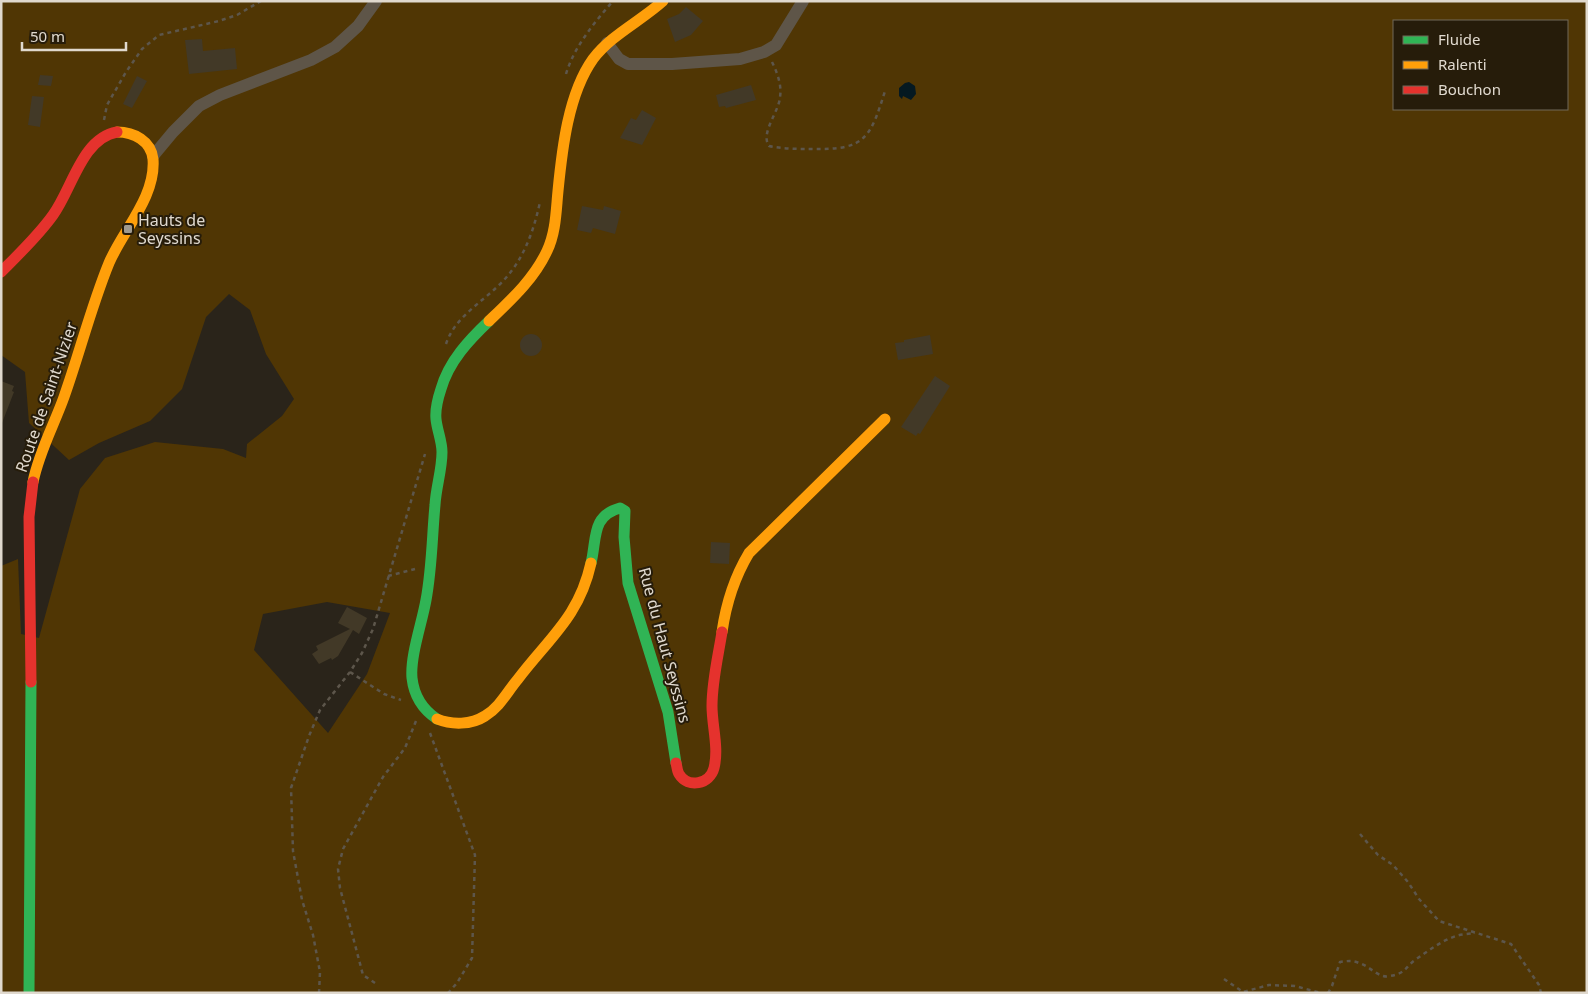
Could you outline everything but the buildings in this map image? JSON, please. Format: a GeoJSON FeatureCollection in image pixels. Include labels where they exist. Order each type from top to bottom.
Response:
{"type":"FeatureCollection","features":[{"type":"Feature","properties":{"kind":"street"},"geometry":{"type":"LineString","coordinates":[[1,272],[49,220],[94,144],[103,137],[121,131],[138,136],[150,148],[153,156],[179,125],[199,106],[220,95],[311,60],[335,47],[358,26],[376,1]]}},
{"type":"Feature","properties":{"kind":"street"},"geometry":{"type":"LineString","coordinates":[[421,707],[413,688],[412,670],[425,608],[431,562],[435,504],[442,454],[440,431],[435,418],[444,380],[464,348],[486,323],[526,286],[538,270],[547,251],[554,229],[559,175],[571,114],[585,71],[607,43],[651,12],[663,1]]}},
{"type":"Feature","properties":{"kind":"street"},"geometry":{"type":"LineString","coordinates":[[607,43],[618,59],[628,64],[672,64],[740,59],[761,53],[776,45],[803,1]]}},
{"type":"Feature","properties":{"kind":"street","name":"Route de Saint-Nizier"},"geometry":{"type":"LineString","coordinates":[[29,993],[31,689],[29,517],[31,496],[35,473],[42,451],[60,409],[98,292],[111,259],[133,221],[148,187],[152,175],[153,156]]}},
{"type":"Feature","properties":{"kind":"street","name":"Rue du Haut Seyssins"},"geometry":{"type":"LineString","coordinates":[[421,707],[439,720],[456,724],[474,722],[490,714],[504,700],[575,608],[584,592],[596,536],[602,518],[610,511],[620,508],[625,511],[624,537],[628,583],[668,712],[678,773],[686,782],[697,784],[706,780],[714,772],[712,707],[724,615],[740,566],[749,553],[885,419]]}},
{"type":"Feature","properties":{"kind":"path"},"geometry":{"type":"LineString","coordinates":[[103,137],[107,105],[142,49],[158,35],[237,15],[260,1]]}},
{"type":"Feature","properties":{"kind":"path"},"geometry":{"type":"LineString","coordinates":[[584,38],[613,1]]}},
{"type":"Feature","properties":{"kind":"path"},"geometry":{"type":"LineString","coordinates":[[761,53],[771,60],[777,71],[780,85],[780,97],[766,135],[766,141],[769,146],[821,150],[841,149],[852,146],[862,140],[875,122],[885,91]]}},
{"type":"Feature","properties":{"kind":"path"},"geometry":{"type":"LineString","coordinates":[[448,336],[465,316],[498,286],[522,255],[528,245],[541,197]]}},
{"type":"Feature","properties":{"kind":"path"},"geometry":{"type":"LineString","coordinates":[[319,993],[320,972],[313,935],[302,900],[293,850],[291,788],[320,710],[350,672],[362,653],[372,629],[427,448]]}},
{"type":"Feature","properties":{"kind":"path"},"geometry":{"type":"LineString","coordinates":[[388,576],[411,571],[431,562]]}},
{"type":"Feature","properties":{"kind":"path"},"geometry":{"type":"LineString","coordinates":[[350,672],[384,694],[421,707]]}},
{"type":"Feature","properties":{"kind":"path"},"geometry":{"type":"LineString","coordinates":[[375,983],[363,975],[340,888],[338,869],[343,849],[383,778],[405,748],[421,707]]}},
{"type":"Feature","properties":{"kind":"path"},"geometry":{"type":"LineString","coordinates":[[421,707],[475,855],[472,958],[457,983],[448,993]]}},
{"type":"Feature","properties":{"kind":"path"},"geometry":{"type":"LineString","coordinates":[[1360,834],[1378,855],[1394,865],[1408,882],[1418,899],[1439,921],[1511,944],[1539,985],[1542,993]]}},
{"type":"Feature","properties":{"kind":"path"},"geometry":{"type":"LineString","coordinates":[[1328,993],[1340,962],[1360,963],[1382,976],[1393,976],[1405,971],[1414,961],[1439,944],[1456,936],[1477,933]]}},
{"type":"Feature","properties":{"kind":"path"},"geometry":{"type":"LineString","coordinates":[[1224,978],[1243,992],[1270,985],[1295,986],[1321,993]]}},
{"type":"Feature","properties":{"kind":"shaded area"},"geometry":{"type":"Polygon","coordinates":[[[1,1],[1587,1],[1587,993],[1,993],[1,566],[18,559],[21,634],[39,638],[80,489],[105,458],[155,442],[223,449],[246,458],[247,444],[282,416],[294,399],[266,354],[250,310],[229,294],[206,317],[182,389],[150,421],[99,443],[69,460],[29,423],[25,372],[1,355],[1,1]],[[327,602],[263,614],[254,650],[328,733],[367,674],[390,613],[327,602]]]}},
{"type":"Feature","properties":{"kind":"water"},"geometry":{"type":"Polygon","coordinates":[[[909,82],[915,86],[916,94],[911,100],[903,96],[902,99],[899,96],[899,88],[909,82]]]}},
{"type":"Feature","properties":{"kind":"traffic: fast"},"geometry":{"type":"LineString","coordinates":[[437,719],[423,706],[417,696],[412,678],[414,650],[428,588],[436,498],[442,459],[436,407],[445,379],[454,360],[467,343],[489,321]]}},
{"type":"Feature","properties":{"kind":"traffic: fast"},"geometry":{"type":"LineString","coordinates":[[591,563],[595,537],[600,523],[604,517],[620,508],[625,511],[624,537],[628,583],[668,712],[676,763]]}},
{"type":"Feature","properties":{"kind":"traffic: fast"},"geometry":{"type":"LineString","coordinates":[[29,993],[31,682]]}},
{"type":"Feature","properties":{"kind":"traffic: slow"},"geometry":{"type":"LineString","coordinates":[[489,321],[529,280],[542,261],[550,244],[555,221],[564,140],[572,105],[584,73],[600,50],[663,1]]}},
{"type":"Feature","properties":{"kind":"traffic: slow"},"geometry":{"type":"LineString","coordinates":[[33,482],[39,460],[64,397],[109,263],[144,200],[153,173],[153,159],[149,147],[135,136],[117,132]]}},
{"type":"Feature","properties":{"kind":"traffic: slow"},"geometry":{"type":"LineString","coordinates":[[722,632],[731,591],[749,553],[885,419]]}},
{"type":"Feature","properties":{"kind":"traffic: slow"},"geometry":{"type":"LineString","coordinates":[[437,719],[455,723],[474,721],[495,708],[571,613],[586,582],[591,563]]}},
{"type":"Feature","properties":{"kind":"traffic: jam"},"geometry":{"type":"LineString","coordinates":[[1,272],[35,238],[53,215],[86,154],[105,136],[117,132]]}},
{"type":"Feature","properties":{"kind":"traffic: jam"},"geometry":{"type":"LineString","coordinates":[[31,682],[29,517],[33,482]]}},
{"type":"Feature","properties":{"kind":"traffic: jam"},"geometry":{"type":"LineString","coordinates":[[676,763],[678,773],[683,779],[693,783],[704,781],[714,768],[716,753],[712,697],[722,632]]}},
{"type":"Feature","properties":{"kind":"place","name":"Hauts de Seyssins"},"geometry":{"type":"Point","coordinates":[128,229]}}]}
